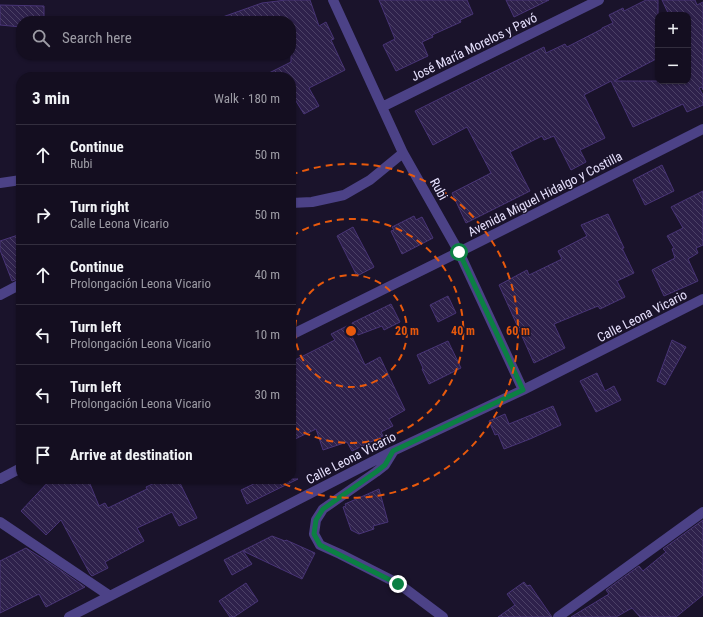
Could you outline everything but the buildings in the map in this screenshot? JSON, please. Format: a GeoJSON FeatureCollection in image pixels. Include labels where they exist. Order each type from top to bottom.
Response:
{"type":"FeatureCollection","features":[{"type":"Feature","properties":{"kind":"street","name":"Rubi"},"geometry":{"type":"LineString","coordinates":[[333,0],[403,153],[459,252],[523,390]]}},
{"type":"Feature","properties":{"kind":"street","name":"José María Morelos y Pavó"},"geometry":{"type":"LineString","coordinates":[[382,107],[599,0]]}},
{"type":"Feature","properties":{"kind":"street","name":"Avenida Miguel Hidalgo y Costilla"},"geometry":{"type":"LineString","coordinates":[[296,332],[459,252],[703,129]]}},
{"type":"Feature","properties":{"kind":"street"},"geometry":{"type":"LineString","coordinates":[[296,203],[312,202],[344,195],[370,180],[403,153]]}},
{"type":"Feature","properties":{"kind":"street"},"geometry":{"type":"LineString","coordinates":[[0,183],[16,181]]}},
{"type":"Feature","properties":{"kind":"street"},"geometry":{"type":"LineString","coordinates":[[0,294],[16,286]]}},
{"type":"Feature","properties":{"kind":"street","name":"Calle Leona Vicario"},"geometry":{"type":"LineString","coordinates":[[69,617],[393,451],[523,390],[703,299]]}},
{"type":"Feature","properties":{"kind":"street"},"geometry":{"type":"LineString","coordinates":[[393,451],[385,465],[323,509],[316,520],[314,534],[320,545],[398,584],[443,617]]}},
{"type":"Feature","properties":{"kind":"street"},"geometry":{"type":"LineString","coordinates":[[0,479],[16,471]]}},
{"type":"Feature","properties":{"kind":"street"},"geometry":{"type":"LineString","coordinates":[[558,617],[703,512]]}},
{"type":"Feature","properties":{"kind":"street"},"geometry":{"type":"LineString","coordinates":[[0,522],[110,596]]}},
{"type":"Feature","properties":{"kind":"route"},"geometry":{"type":"LineString","coordinates":[[398,584],[320,545],[314,534],[316,520],[323,509],[385,465],[393,451],[523,390],[459,252]]}}]}
